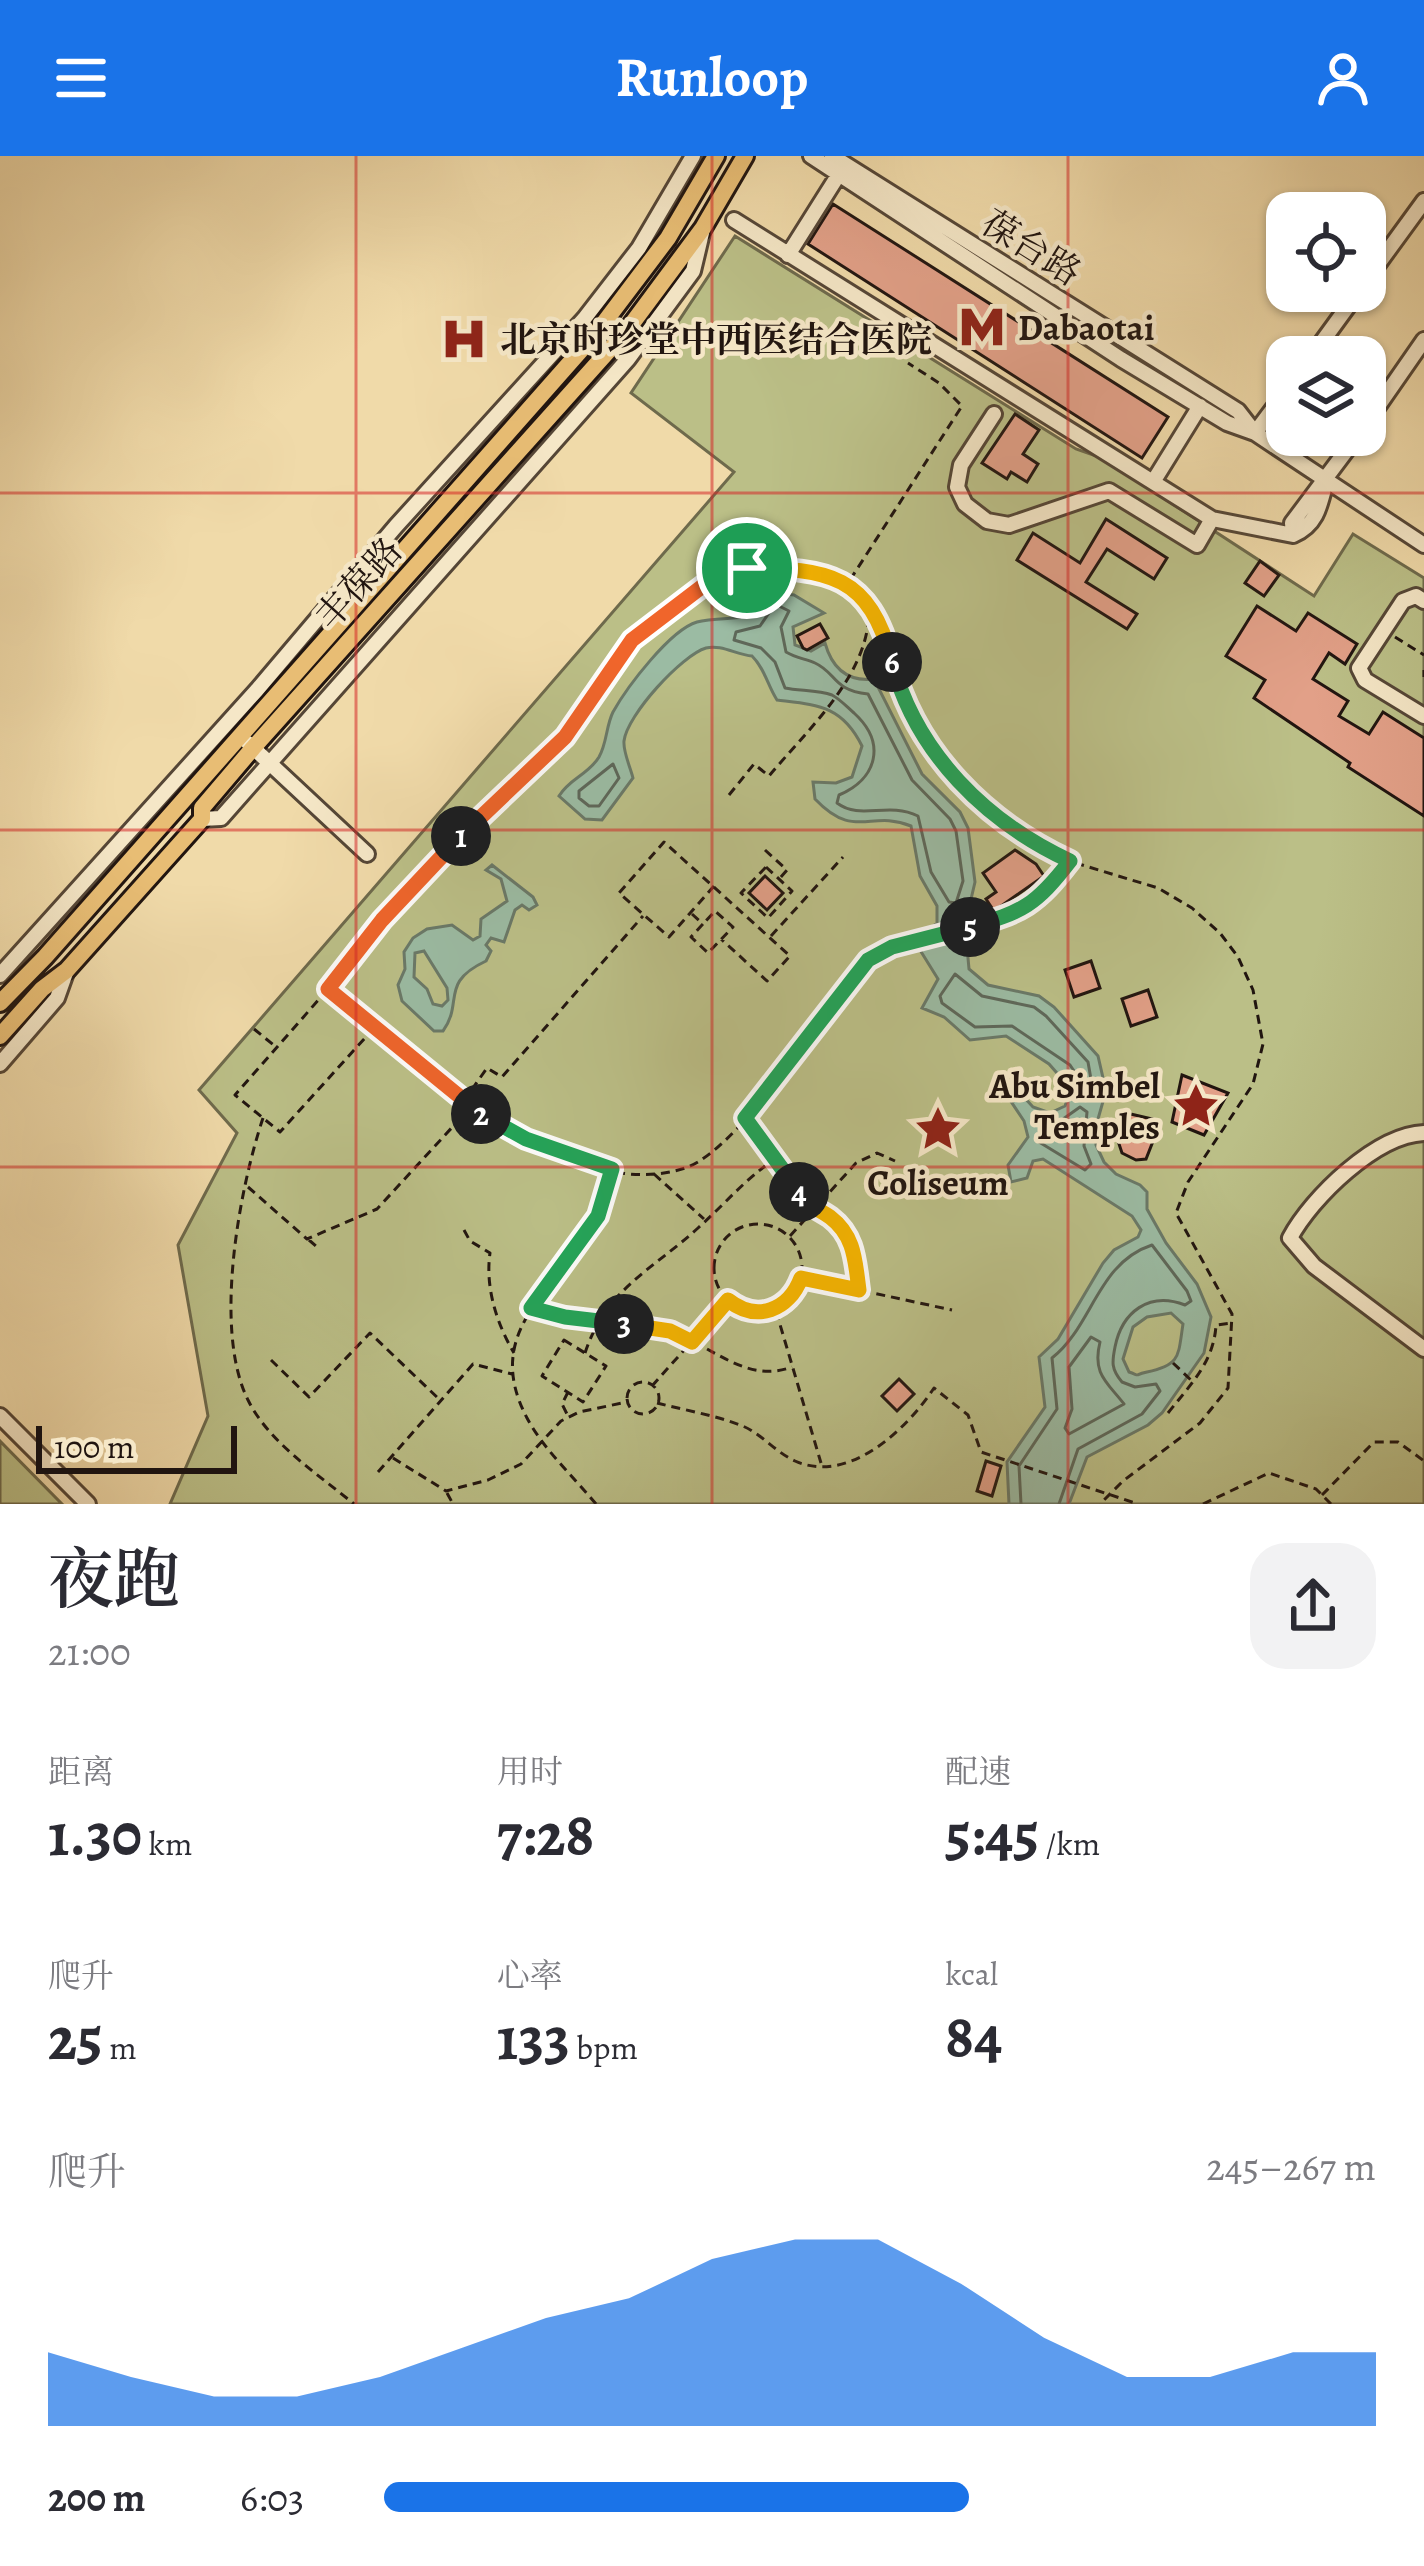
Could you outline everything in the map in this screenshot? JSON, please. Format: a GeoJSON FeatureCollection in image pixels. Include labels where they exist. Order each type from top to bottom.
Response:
{"type":"FeatureCollection","features":[{"type":"Feature","properties":{"kind":"main road","name":"丰葆路"},"geometry":{"type":"LineString","coordinates":[[0,1003],[622,302],[668,238],[716,156]]}},
{"type":"Feature","properties":{"kind":"main road","name":"丰葆路"},"geometry":{"type":"LineString","coordinates":[[0,1036],[42,989],[67,970],[202,820],[202,808],[240,736],[598,365],[703,229],[745,156]]}},
{"type":"Feature","properties":{"kind":"street"},"geometry":{"type":"LineString","coordinates":[[0,975],[240,736],[396,526],[596,305],[638,248],[693,156]]}},
{"type":"Feature","properties":{"kind":"street","name":"葆台路"},"geometry":{"type":"LineString","coordinates":[[811,156],[1120,359],[1227,423],[1255,434],[1424,544]]}},
{"type":"Feature","properties":{"kind":"street","name":"葆台路"},"geometry":{"type":"LineString","coordinates":[[832,156],[1238,411],[1255,434]]}},
{"type":"Feature","properties":{"kind":"street"},"geometry":{"type":"LineString","coordinates":[[788,255],[839,174]]}},
{"type":"Feature","properties":{"kind":"street"},"geometry":{"type":"LineString","coordinates":[[1386,254],[1424,202]]}},
{"type":"Feature","properties":{"kind":"street"},"geometry":{"type":"LineString","coordinates":[[734,220],[1212,519],[1293,535],[1292,523],[1343,456]]}},
{"type":"Feature","properties":{"kind":"street"},"geometry":{"type":"LineString","coordinates":[[202,820],[220,818],[628,359],[693,272],[703,229]]}},
{"type":"Feature","properties":{"kind":"street"},"geometry":{"type":"LineString","coordinates":[[1386,395],[1424,340]]}},
{"type":"Feature","properties":{"kind":"street"},"geometry":{"type":"LineString","coordinates":[[1153,482],[1200,406]]}},
{"type":"Feature","properties":{"kind":"street"},"geometry":{"type":"LineString","coordinates":[[994,414],[961,466],[957,488],[965,504],[987,521],[1009,525],[1109,490],[1197,545],[1212,519]]}},
{"type":"Feature","properties":{"kind":"street"},"geometry":{"type":"LineString","coordinates":[[1255,434],[1266,419]]}},
{"type":"Feature","properties":{"kind":"street"},"geometry":{"type":"LineString","coordinates":[[1424,601],[1416,596],[1403,601],[1359,668],[1365,680],[1424,716]]}},
{"type":"Feature","properties":{"kind":"street"},"geometry":{"type":"LineString","coordinates":[[240,736],[367,854]]}},
{"type":"Feature","properties":{"kind":"street"},"geometry":{"type":"LineString","coordinates":[[0,1064],[57,998],[67,970]]}},
{"type":"Feature","properties":{"kind":"street"},"geometry":{"type":"LineString","coordinates":[[1424,1133],[1411,1133],[1380,1146],[1303,1214],[1290,1238],[1314,1266],[1424,1349]]}},
{"type":"Feature","properties":{"kind":"street"},"geometry":{"type":"LineString","coordinates":[[0,1416],[88,1504]]}},
{"type":"Feature","properties":{"kind":"path"},"geometry":{"type":"LineString","coordinates":[[939,383],[953,357]]}},
{"type":"Feature","properties":{"kind":"path"},"geometry":{"type":"LineString","coordinates":[[849,582],[962,406],[939,383],[908,363]]}},
{"type":"Feature","properties":{"kind":"path"},"geometry":{"type":"LineString","coordinates":[[374,1028],[280,1132],[236,1095],[382,920],[473,822],[565,737],[632,640],[671,607],[712,579],[747,568],[830,574],[849,582],[888,646],[899,689],[951,775],[1027,842],[1070,861],[1158,888],[1192,908],[1238,957],[1253,990],[1263,1044],[1253,1084],[1188,1182],[1176,1213],[1232,1314],[1228,1388],[1200,1423],[1109,1492],[1100,1504]]}},
{"type":"Feature","properties":{"kind":"path"},"geometry":{"type":"LineString","coordinates":[[729,795],[754,764],[769,776],[820,714],[857,664],[868,636],[868,608]]}},
{"type":"Feature","properties":{"kind":"path"},"geometry":{"type":"LineString","coordinates":[[1384,630],[1424,656]]}},
{"type":"Feature","properties":{"kind":"path"},"geometry":{"type":"LineString","coordinates":[[714,886],[669,937],[619,893],[664,842],[714,886],[790,956],[767,981],[722,939]]}},
{"type":"Feature","properties":{"kind":"path"},"geometry":{"type":"LineString","coordinates":[[765,850],[788,870],[779,879]]}},
{"type":"Feature","properties":{"kind":"path"},"geometry":{"type":"LineString","coordinates":[[770,938],[843,857]]}},
{"type":"Feature","properties":{"kind":"path"},"geometry":{"type":"LineString","coordinates":[[328,989],[463,1102],[526,1139],[641,1176],[689,1168],[731,1135],[868,960],[892,947],[1019,913],[1047,891],[1070,861]]}},
{"type":"Feature","properties":{"kind":"path"},"geometry":{"type":"LineString","coordinates":[[766,867],[792,892],[767,918],[741,893],[754,880],[766,867]]}},
{"type":"Feature","properties":{"kind":"path"},"geometry":{"type":"LineString","coordinates":[[746,873],[754,880]]}},
{"type":"Feature","properties":{"kind":"path"},"geometry":{"type":"LineString","coordinates":[[747,916],[755,907]]}},
{"type":"Feature","properties":{"kind":"path"},"geometry":{"type":"LineString","coordinates":[[716,911],[733,927],[708,953],[691,937],[703,924],[716,911]]}},
{"type":"Feature","properties":{"kind":"path"},"geometry":{"type":"LineString","coordinates":[[691,912],[703,924]]}},
{"type":"Feature","properties":{"kind":"path"},"geometry":{"type":"LineString","coordinates":[[463,1102],[487,1068],[502,1077],[644,915]]}},
{"type":"Feature","properties":{"kind":"path"},"geometry":{"type":"LineString","coordinates":[[254,1029],[277,1048]]}},
{"type":"Feature","properties":{"kind":"path"},"geometry":{"type":"LineString","coordinates":[[307,1239],[377,1209],[470,1107]]}},
{"type":"Feature","properties":{"kind":"path"},"geometry":{"type":"LineString","coordinates":[[263,1118],[250,1155],[230,1301],[232,1354],[266,1425],[354,1504]]}},
{"type":"Feature","properties":{"kind":"path"},"geometry":{"type":"LineString","coordinates":[[745,1118],[806,1204],[830,1217],[846,1234],[854,1248],[859,1290]]}},
{"type":"Feature","properties":{"kind":"path"},"geometry":{"type":"LineString","coordinates":[[789,1237],[856,1163],[877,1153],[896,1161]]}},
{"type":"Feature","properties":{"kind":"path"},"geometry":{"type":"LineString","coordinates":[[585,1353],[596,1321],[636,1276],[705,1220],[739,1184],[776,1158]]}},
{"type":"Feature","properties":{"kind":"path"},"geometry":{"type":"LineString","coordinates":[[596,1504],[527,1418],[513,1375],[516,1338],[531,1308],[598,1216],[612,1169]]}},
{"type":"Feature","properties":{"kind":"path"},"geometry":{"type":"LineString","coordinates":[[654,1174],[705,1220]]}},
{"type":"Feature","properties":{"kind":"path"},"geometry":{"type":"LineString","coordinates":[[246,1185],[317,1247]]}},
{"type":"Feature","properties":{"kind":"path"},"geometry":{"type":"LineString","coordinates":[[747,1225],[776,1228],[789,1237],[798,1249],[801,1278],[796,1291],[775,1309],[747,1311],[728,1300],[713,1270],[722,1242],[747,1225]]}},
{"type":"Feature","properties":{"kind":"path"},"geometry":{"type":"LineString","coordinates":[[464,1230],[470,1241],[490,1253],[494,1302],[502,1332],[515,1354]]}},
{"type":"Feature","properties":{"kind":"path"},"geometry":{"type":"LineString","coordinates":[[801,1278],[952,1310]]}},
{"type":"Feature","properties":{"kind":"path"},"geometry":{"type":"LineString","coordinates":[[652,1386],[728,1300]]}},
{"type":"Feature","properties":{"kind":"path"},"geometry":{"type":"LineString","coordinates":[[531,1308],[670,1331],[755,1372],[792,1367]]}},
{"type":"Feature","properties":{"kind":"path"},"geometry":{"type":"LineString","coordinates":[[775,1309],[821,1464]]}},
{"type":"Feature","properties":{"kind":"path"},"geometry":{"type":"LineString","coordinates":[[1168,1413],[1215,1345],[1216,1325],[1232,1323]]}},
{"type":"Feature","properties":{"kind":"path"},"geometry":{"type":"LineString","coordinates":[[271,1360],[309,1397],[370,1333],[441,1401]]}},
{"type":"Feature","properties":{"kind":"path"},"geometry":{"type":"LineString","coordinates":[[564,1340],[585,1353],[606,1366],[584,1402],[542,1376],[564,1340]]}},
{"type":"Feature","properties":{"kind":"path"},"geometry":{"type":"LineString","coordinates":[[1173,1363],[1193,1382]]}},
{"type":"Feature","properties":{"kind":"path"},"geometry":{"type":"LineString","coordinates":[[378,1472],[473,1364],[513,1375]]}},
{"type":"Feature","properties":{"kind":"path"},"geometry":{"type":"LineString","coordinates":[[652,1386],[635,1384],[628,1391],[627,1402],[633,1410],[642,1413],[658,1403],[744,1426],[794,1461],[821,1464],[854,1462],[883,1444],[915,1417],[934,1388],[968,1415],[981,1452],[1138,1504]]}},
{"type":"Feature","properties":{"kind":"path"},"geometry":{"type":"LineString","coordinates":[[652,1386],[658,1403]]}},
{"type":"Feature","properties":{"kind":"path"},"geometry":{"type":"LineString","coordinates":[[568,1392],[562,1404],[568,1417]]}},
{"type":"Feature","properties":{"kind":"path"},"geometry":{"type":"LineString","coordinates":[[446,1491],[488,1480],[521,1464],[568,1417],[627,1402]]}},
{"type":"Feature","properties":{"kind":"path"},"geometry":{"type":"LineString","coordinates":[[1322,1495],[1374,1442],[1398,1442],[1424,1461]]}},
{"type":"Feature","properties":{"kind":"path"},"geometry":{"type":"LineString","coordinates":[[393,1458],[446,1491],[453,1504]]}},
{"type":"Feature","properties":{"kind":"path"},"geometry":{"type":"LineString","coordinates":[[1203,1504],[1269,1473],[1316,1489],[1331,1504]]}},
{"type":"Feature","properties":{"kind":"green space"},"geometry":{"type":"Polygon","coordinates":[[[735,236],[1076,449],[1102,458],[1314,596],[1353,534],[1424,578],[1424,1504],[170,1504],[208,1416],[178,1245],[237,1133],[199,1090],[734,472],[631,393],[735,236]]]}},
{"type":"Feature","properties":{"kind":"green space"},"geometry":{"type":"Polygon","coordinates":[[[0,1441],[62,1504],[0,1504],[0,1441]]]}},
{"type":"Feature","properties":{"kind":"water"},"geometry":{"type":"Polygon","coordinates":[[[777,593],[794,595],[824,613],[793,627],[795,645],[811,651],[825,643],[842,672],[874,679],[922,774],[960,812],[968,828],[975,882],[965,925],[969,969],[988,985],[1039,996],[1098,1056],[1106,1091],[1096,1145],[1116,1174],[1147,1192],[1147,1209],[1197,1284],[1211,1317],[1204,1353],[1162,1413],[1087,1457],[1069,1504],[1009,1504],[1007,1462],[1045,1407],[1039,1357],[1058,1339],[1103,1263],[1141,1230],[1132,1216],[1043,1159],[1033,1161],[1027,1178],[1011,1182],[1008,1165],[1028,1137],[1024,1121],[1000,1085],[1010,1082],[1033,1107],[1050,1113],[1065,1106],[1071,1089],[1049,1064],[1006,1036],[970,1040],[944,1017],[922,1008],[938,979],[920,950],[924,934],[937,923],[937,906],[920,876],[911,826],[841,819],[815,799],[813,782],[836,783],[852,777],[862,746],[854,732],[827,709],[777,700],[752,656],[706,648],[670,674],[635,716],[624,741],[633,778],[602,820],[585,819],[559,796],[599,757],[613,712],[662,647],[697,622],[753,616],[762,600],[777,593]],[[1171,1313],[1147,1317],[1133,1327],[1123,1359],[1129,1372],[1138,1375],[1172,1362],[1183,1324],[1171,1313]]]}},
{"type":"Feature","properties":{"kind":"water"},"geometry":{"type":"Polygon","coordinates":[[[492,865],[537,905],[515,910],[504,942],[491,938],[486,961],[462,977],[449,1021],[443,1031],[434,1031],[402,1001],[398,985],[405,969],[404,952],[427,929],[452,925],[473,940],[480,936],[481,919],[507,901],[501,879],[486,870],[492,865]],[[424,951],[415,953],[414,977],[427,989],[433,1004],[442,1006],[448,1000],[447,988],[424,951]]]}},
{"type":"Feature","properties":{"kind":"building"},"geometry":{"type":"Polygon","coordinates":[[[833,204],[1168,417],[1142,458],[808,244],[833,204]]]}},
{"type":"Feature","properties":{"kind":"building"},"geometry":{"type":"Polygon","coordinates":[[[1015,414],[1039,430],[1023,454],[1038,464],[1027,482],[1011,472],[1007,479],[982,463],[1015,414]]]}},
{"type":"Feature","properties":{"kind":"building"},"geometry":{"type":"Polygon","coordinates":[[[1106,519],[1167,558],[1154,579],[1107,549],[1086,582],[1137,614],[1127,629],[1017,560],[1033,533],[1080,563],[1106,519]]]}},
{"type":"Feature","properties":{"kind":"building"},"geometry":{"type":"Polygon","coordinates":[[[1260,561],[1279,575],[1264,596],[1245,583],[1260,561]]]}},
{"type":"Feature","properties":{"kind":"building"},"geometry":{"type":"Polygon","coordinates":[[[1257,606],[1296,631],[1308,613],[1357,644],[1345,664],[1329,653],[1313,679],[1348,701],[1339,716],[1369,734],[1383,712],[1424,738],[1424,816],[1254,698],[1265,680],[1226,656],[1257,606]]]}},
{"type":"Feature","properties":{"kind":"building"},"geometry":{"type":"Polygon","coordinates":[[[820,624],[828,638],[803,648],[797,636],[820,624]]]}},
{"type":"Feature","properties":{"kind":"building"},"geometry":{"type":"Polygon","coordinates":[[[1015,850],[1044,876],[994,911],[986,899],[996,892],[983,873],[1015,850]]]}},
{"type":"Feature","properties":{"kind":"building"},"geometry":{"type":"Polygon","coordinates":[[[765,876],[783,893],[767,910],[749,893],[765,876]]]}},
{"type":"Feature","properties":{"kind":"building"},"geometry":{"type":"Polygon","coordinates":[[[1091,961],[1100,988],[1074,997],[1065,970],[1091,961]]]}},
{"type":"Feature","properties":{"kind":"building"},"geometry":{"type":"Polygon","coordinates":[[[1148,990],[1157,1017],[1131,1026],[1122,999],[1148,990]]]}},
{"type":"Feature","properties":{"kind":"building"},"geometry":{"type":"Polygon","coordinates":[[[1182,1075],[1228,1093],[1204,1135],[1172,1122],[1182,1075]]]}},
{"type":"Feature","properties":{"kind":"building"},"geometry":{"type":"Polygon","coordinates":[[[1122,1112],[1152,1119],[1152,1125],[1159,1126],[1146,1159],[1122,1153],[1117,1138],[1122,1112]]]}},
{"type":"Feature","properties":{"kind":"building"},"geometry":{"type":"Polygon","coordinates":[[[899,1379],[914,1394],[897,1411],[882,1396],[899,1379]]]}},
{"type":"Feature","properties":{"kind":"building"},"geometry":{"type":"Polygon","coordinates":[[[986,1461],[1001,1466],[992,1496],[977,1491],[986,1461]]]}},
{"type":"Feature","properties":{"kind":"place","name":"Dabaotai"},"geometry":{"type":"Point","coordinates":[982,327]}},
{"type":"Feature","properties":{"kind":"place","name":"北京时珍堂中西医结合医院"},"geometry":{"type":"Point","coordinates":[464,339]}},
{"type":"Feature","properties":{"kind":"place","name":"Abu Simbel Temples"},"geometry":{"type":"Point","coordinates":[1196,1106]}},
{"type":"Feature","properties":{"kind":"place","name":"Coliseum"},"geometry":{"type":"Point","coordinates":[938,1129]}},
{"type":"Feature","properties":{"kind":"route"},"geometry":{"type":"LineString","coordinates":[[747,568],[830,574],[849,582],[888,646],[899,689],[951,775],[1027,842],[1070,861],[1047,891],[1019,913],[892,947],[868,960],[829,1007],[745,1118],[806,1204],[830,1217],[846,1234],[854,1248],[859,1290],[801,1278],[787,1302],[775,1309],[747,1311],[728,1300],[692,1342],[670,1331],[531,1308],[598,1216],[612,1169],[526,1139],[470,1107],[328,989],[382,920],[473,822],[565,737],[632,640],[712,579],[747,568]]}}]}
